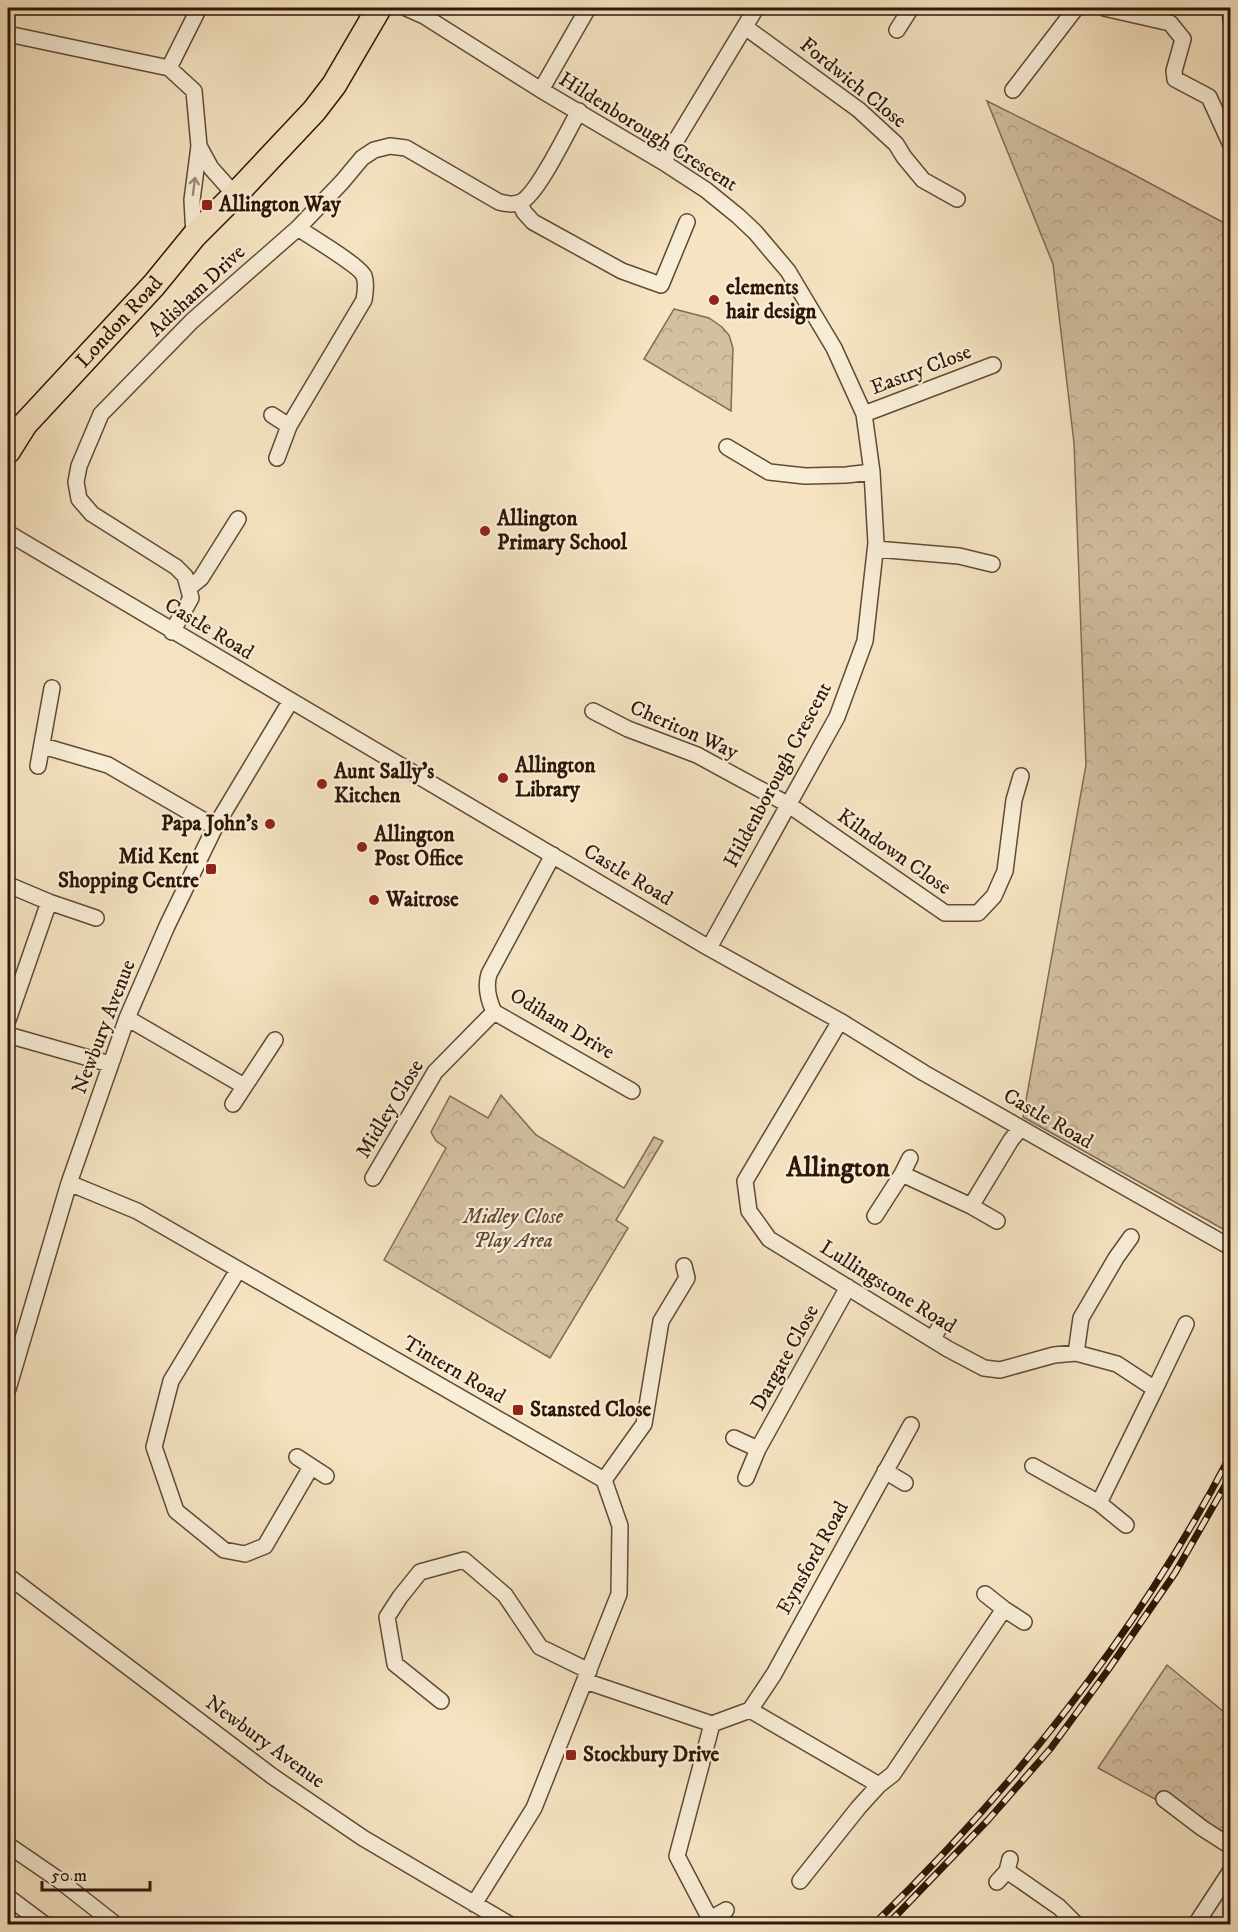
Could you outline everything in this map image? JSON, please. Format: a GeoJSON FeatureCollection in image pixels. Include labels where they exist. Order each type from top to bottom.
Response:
{"type":"FeatureCollection","features":[{"type":"Feature","properties":{"kind":"main road","name":"London Road"},"geometry":{"type":"LineString","coordinates":[[8,451],[25,424],[154,285],[194,236],[314,111],[334,85],[379,8]]}},
{"type":"Feature","properties":{"kind":"street"},"geometry":{"type":"LineString","coordinates":[[169,68],[199,8]]}},
{"type":"Feature","properties":{"kind":"street","name":"Hildenborough Crescent"},"geometry":{"type":"LineString","coordinates":[[406,8],[424,16],[541,90],[663,162],[706,190],[738,216],[755,232],[788,271],[834,348],[864,414],[872,472],[876,549],[865,641],[837,717],[709,948]]}},
{"type":"Feature","properties":{"kind":"street"},"geometry":{"type":"LineString","coordinates":[[541,90],[588,8]]}},
{"type":"Feature","properties":{"kind":"street"},"geometry":{"type":"LineString","coordinates":[[663,162],[756,8]]}},
{"type":"Feature","properties":{"kind":"street"},"geometry":{"type":"LineString","coordinates":[[897,30],[911,8]]}},
{"type":"Feature","properties":{"kind":"street"},"geometry":{"type":"LineString","coordinates":[[1013,90],[1076,8]]}},
{"type":"Feature","properties":{"kind":"street"},"geometry":{"type":"LineString","coordinates":[[1104,8],[1170,23],[1183,39],[1174,71],[1175,79],[1209,97],[1230,143]]}},
{"type":"Feature","properties":{"kind":"street","name":"Fordwich Close"},"geometry":{"type":"LineString","coordinates":[[745,27],[859,110],[896,144],[924,180],[957,199]]}},
{"type":"Feature","properties":{"kind":"street"},"geometry":{"type":"LineString","coordinates":[[8,34],[169,68],[194,91],[199,146],[192,200],[194,236]]}},
{"type":"Feature","properties":{"kind":"street"},"geometry":{"type":"LineString","coordinates":[[579,111],[534,191],[520,203],[533,222],[622,271],[661,285],[687,222]]}},
{"type":"Feature","properties":{"kind":"street"},"geometry":{"type":"LineString","coordinates":[[199,146],[211,168],[235,195]]}},
{"type":"Feature","properties":{"kind":"street","name":"Adisham Drive"},"geometry":{"type":"LineString","coordinates":[[190,587],[185,576],[176,567],[92,514],[80,499],[76,482],[101,414],[192,321],[298,228],[362,158],[374,150],[390,146],[406,148],[499,202],[520,203]]}},
{"type":"Feature","properties":{"kind":"street"},"geometry":{"type":"LineString","coordinates":[[277,458],[289,426],[364,300],[366,289],[364,276],[358,267],[298,228]]}},
{"type":"Feature","properties":{"kind":"street","name":"Eastry Close"},"geometry":{"type":"LineString","coordinates":[[864,414],[993,365]]}},
{"type":"Feature","properties":{"kind":"street"},"geometry":{"type":"LineString","coordinates":[[272,415],[289,426]]}},
{"type":"Feature","properties":{"kind":"street"},"geometry":{"type":"LineString","coordinates":[[727,447],[769,472],[805,476],[872,472]]}},
{"type":"Feature","properties":{"kind":"street"},"geometry":{"type":"LineString","coordinates":[[172,632],[191,598],[190,587],[201,578],[238,519]]}},
{"type":"Feature","properties":{"kind":"street","name":"Castle Road"},"geometry":{"type":"LineString","coordinates":[[8,533],[709,948],[840,1021],[1230,1247]]}},
{"type":"Feature","properties":{"kind":"street"},"geometry":{"type":"LineString","coordinates":[[876,549],[959,556],[992,564]]}},
{"type":"Feature","properties":{"kind":"street"},"geometry":{"type":"LineString","coordinates":[[38,766],[52,688]]}},
{"type":"Feature","properties":{"kind":"street","name":"Newbury Avenue"},"geometry":{"type":"LineString","coordinates":[[8,1389],[69,1183],[127,1018],[167,926],[215,827],[290,702]]}},
{"type":"Feature","properties":{"kind":"street","name":"Cheriton Way"},"geometry":{"type":"LineString","coordinates":[[593,711],[628,729],[697,755],[789,805]]}},
{"type":"Feature","properties":{"kind":"street"},"geometry":{"type":"LineString","coordinates":[[43,746],[108,765],[215,827]]}},
{"type":"Feature","properties":{"kind":"street","name":"Kilndown Close"},"geometry":{"type":"LineString","coordinates":[[789,805],[945,913],[978,913],[994,896],[1005,871],[1014,800],[1021,776]]}},
{"type":"Feature","properties":{"kind":"street","name":"Odiham Drive"},"geometry":{"type":"LineString","coordinates":[[554,855],[489,974],[488,993],[494,1012],[632,1091]]}},
{"type":"Feature","properties":{"kind":"street"},"geometry":{"type":"LineString","coordinates":[[10,886],[96,918]]}},
{"type":"Feature","properties":{"kind":"street"},"geometry":{"type":"LineString","coordinates":[[8,1020],[49,902]]}},
{"type":"Feature","properties":{"kind":"street","name":"Midley Close"},"geometry":{"type":"LineString","coordinates":[[373,1178],[435,1072],[494,1012]]}},
{"type":"Feature","properties":{"kind":"street"},"geometry":{"type":"LineString","coordinates":[[127,1018],[244,1086]]}},
{"type":"Feature","properties":{"kind":"street","name":"Lullingstone Road"},"geometry":{"type":"LineString","coordinates":[[840,1021],[745,1181],[749,1211],[769,1239],[848,1287],[936,1332],[984,1368],[1000,1370],[1054,1355],[1076,1353],[1118,1364],[1155,1389]]}},
{"type":"Feature","properties":{"kind":"street"},"geometry":{"type":"LineString","coordinates":[[8,1035],[110,1064]]}},
{"type":"Feature","properties":{"kind":"street"},"geometry":{"type":"LineString","coordinates":[[233,1104],[275,1040]]}},
{"type":"Feature","properties":{"kind":"street"},"geometry":{"type":"LineString","coordinates":[[971,1206],[1011,1140],[1022,1128]]}},
{"type":"Feature","properties":{"kind":"street"},"geometry":{"type":"LineString","coordinates":[[875,1216],[910,1158]]}},
{"type":"Feature","properties":{"kind":"street"},"geometry":{"type":"LineString","coordinates":[[902,1174],[971,1206],[997,1221]]}},
{"type":"Feature","properties":{"kind":"street","name":"Tintern Road"},"geometry":{"type":"LineString","coordinates":[[69,1183],[137,1211],[604,1480]]}},
{"type":"Feature","properties":{"kind":"street"},"geometry":{"type":"LineString","coordinates":[[1076,1353],[1082,1318],[1116,1258],[1131,1237]]}},
{"type":"Feature","properties":{"kind":"street"},"geometry":{"type":"LineString","coordinates":[[474,1904],[534,1808],[619,1594],[620,1526],[604,1480],[644,1424],[661,1321],[687,1278],[684,1266]]}},
{"type":"Feature","properties":{"kind":"street"},"geometry":{"type":"LineString","coordinates":[[238,1270],[171,1381],[162,1414],[154,1447],[176,1511],[224,1550],[245,1554],[265,1546],[311,1467]]}},
{"type":"Feature","properties":{"kind":"street","name":"Dargate Close"},"geometry":{"type":"LineString","coordinates":[[746,1478],[758,1449],[848,1287]]}},
{"type":"Feature","properties":{"kind":"street"},"geometry":{"type":"LineString","coordinates":[[1099,1503],[1186,1324]]}},
{"type":"Feature","properties":{"kind":"street","name":"Eynsford Road"},"geometry":{"type":"LineString","coordinates":[[750,1710],[774,1674],[911,1425]]}},
{"type":"Feature","properties":{"kind":"street"},"geometry":{"type":"LineString","coordinates":[[734,1438],[758,1449]]}},
{"type":"Feature","properties":{"kind":"street"},"geometry":{"type":"LineString","coordinates":[[297,1457],[327,1476]]}},
{"type":"Feature","properties":{"kind":"street"},"geometry":{"type":"LineString","coordinates":[[1033,1466],[1099,1503],[1126,1525]]}},
{"type":"Feature","properties":{"kind":"street"},"geometry":{"type":"LineString","coordinates":[[885,1472],[905,1483]]}},
{"type":"Feature","properties":{"kind":"street"},"geometry":{"type":"LineString","coordinates":[[440,1701],[395,1664],[387,1617],[420,1572],[464,1560],[505,1595],[540,1647],[587,1676],[712,1724],[750,1710],[879,1785]]}},
{"type":"Feature","properties":{"kind":"street","name":"Newbury Avenue"},"geometry":{"type":"LineString","coordinates":[[8,1576],[272,1776],[363,1838],[509,1924]]}},
{"type":"Feature","properties":{"kind":"street"},"geometry":{"type":"LineString","coordinates":[[985,1594],[1024,1622]]}},
{"type":"Feature","properties":{"kind":"street"},"geometry":{"type":"LineString","coordinates":[[800,1881],[859,1807],[879,1785],[893,1774],[1004,1609]]}},
{"type":"Feature","properties":{"kind":"street"},"geometry":{"type":"LineString","coordinates":[[712,1724],[678,1856],[712,1922],[726,1910]]}},
{"type":"Feature","properties":{"kind":"street"},"geometry":{"type":"LineString","coordinates":[[1164,1798],[1202,1828],[1230,1846]]}},
{"type":"Feature","properties":{"kind":"street"},"geometry":{"type":"LineString","coordinates":[[8,1845],[59,1880],[115,1924]]}},
{"type":"Feature","properties":{"kind":"street"},"geometry":{"type":"LineString","coordinates":[[1005,1870],[1059,1907],[1076,1924]]}},
{"type":"Feature","properties":{"kind":"street"},"geometry":{"type":"LineString","coordinates":[[1196,1924],[1230,1872]]}},
{"type":"Feature","properties":{"kind":"street"},"geometry":{"type":"LineString","coordinates":[[8,1897],[44,1924]]}},
{"type":"Feature","properties":{"kind":"green space"},"geometry":{"type":"Polygon","coordinates":[[[1221,8],[1230,8],[1230,42],[1225,34],[1221,8]]]}},
{"type":"Feature","properties":{"kind":"green space"},"geometry":{"type":"Polygon","coordinates":[[[987,101],[1230,226],[1230,1233],[1023,1117],[1086,765],[1074,443],[1053,264],[987,101]]]}},
{"type":"Feature","properties":{"kind":"green space"},"geometry":{"type":"Polygon","coordinates":[[[674,309],[709,318],[729,335],[733,348],[731,411],[644,359],[674,309]]]}},
{"type":"Feature","properties":{"kind":"green space","name":"Midley Close Play Area"},"geometry":{"type":"Polygon","coordinates":[[[501,1095],[536,1135],[624,1188],[654,1137],[663,1141],[616,1220],[628,1228],[550,1358],[384,1260],[446,1148],[436,1141],[431,1132],[450,1096],[488,1118],[501,1095]]]}},
{"type":"Feature","properties":{"kind":"green space"},"geometry":{"type":"Polygon","coordinates":[[[1167,1665],[1230,1717],[1230,1840],[1098,1768],[1167,1665]]]}},
{"type":"Feature","properties":{"kind":"railway"},"geometry":{"type":"LineString","coordinates":[[874,1924],[976,1818],[1071,1704],[1115,1645],[1156,1584],[1230,1456]]}},
{"type":"Feature","properties":{"kind":"railway"},"geometry":{"type":"LineString","coordinates":[[888,1924],[988,1820],[1051,1748],[1175,1573],[1230,1477]]}},
{"type":"Feature","properties":{"kind":"place","name":"Allington Way"},"geometry":{"type":"Point","coordinates":[207,205]}},
{"type":"Feature","properties":{"kind":"place","name":"elements hair design"},"geometry":{"type":"Point","coordinates":[714,300]}},
{"type":"Feature","properties":{"kind":"place","name":"Allington Primary School"},"geometry":{"type":"Point","coordinates":[485,531]}},
{"type":"Feature","properties":{"kind":"place","name":"Allington Library"},"geometry":{"type":"Point","coordinates":[503,778]}},
{"type":"Feature","properties":{"kind":"place","name":"Aunt Sally's Kitchen"},"geometry":{"type":"Point","coordinates":[322,784]}},
{"type":"Feature","properties":{"kind":"place","name":"Papa John's"},"geometry":{"type":"Point","coordinates":[270,824]}},
{"type":"Feature","properties":{"kind":"place","name":"Allington Post Office"},"geometry":{"type":"Point","coordinates":[362,847]}},
{"type":"Feature","properties":{"kind":"place","name":"Mid Kent Shopping Centre"},"geometry":{"type":"Point","coordinates":[211,869]}},
{"type":"Feature","properties":{"kind":"place","name":"Waitrose"},"geometry":{"type":"Point","coordinates":[374,900]}},
{"type":"Feature","properties":{"kind":"place","name":"Stansted Close"},"geometry":{"type":"Point","coordinates":[518,1410]}},
{"type":"Feature","properties":{"kind":"place","name":"Stockbury Drive"},"geometry":{"type":"Point","coordinates":[571,1755]}},
{"type":"Feature","properties":{"kind":"district","name":"Allington"},"geometry":{"type":"Point","coordinates":[838,1168]}}]}
